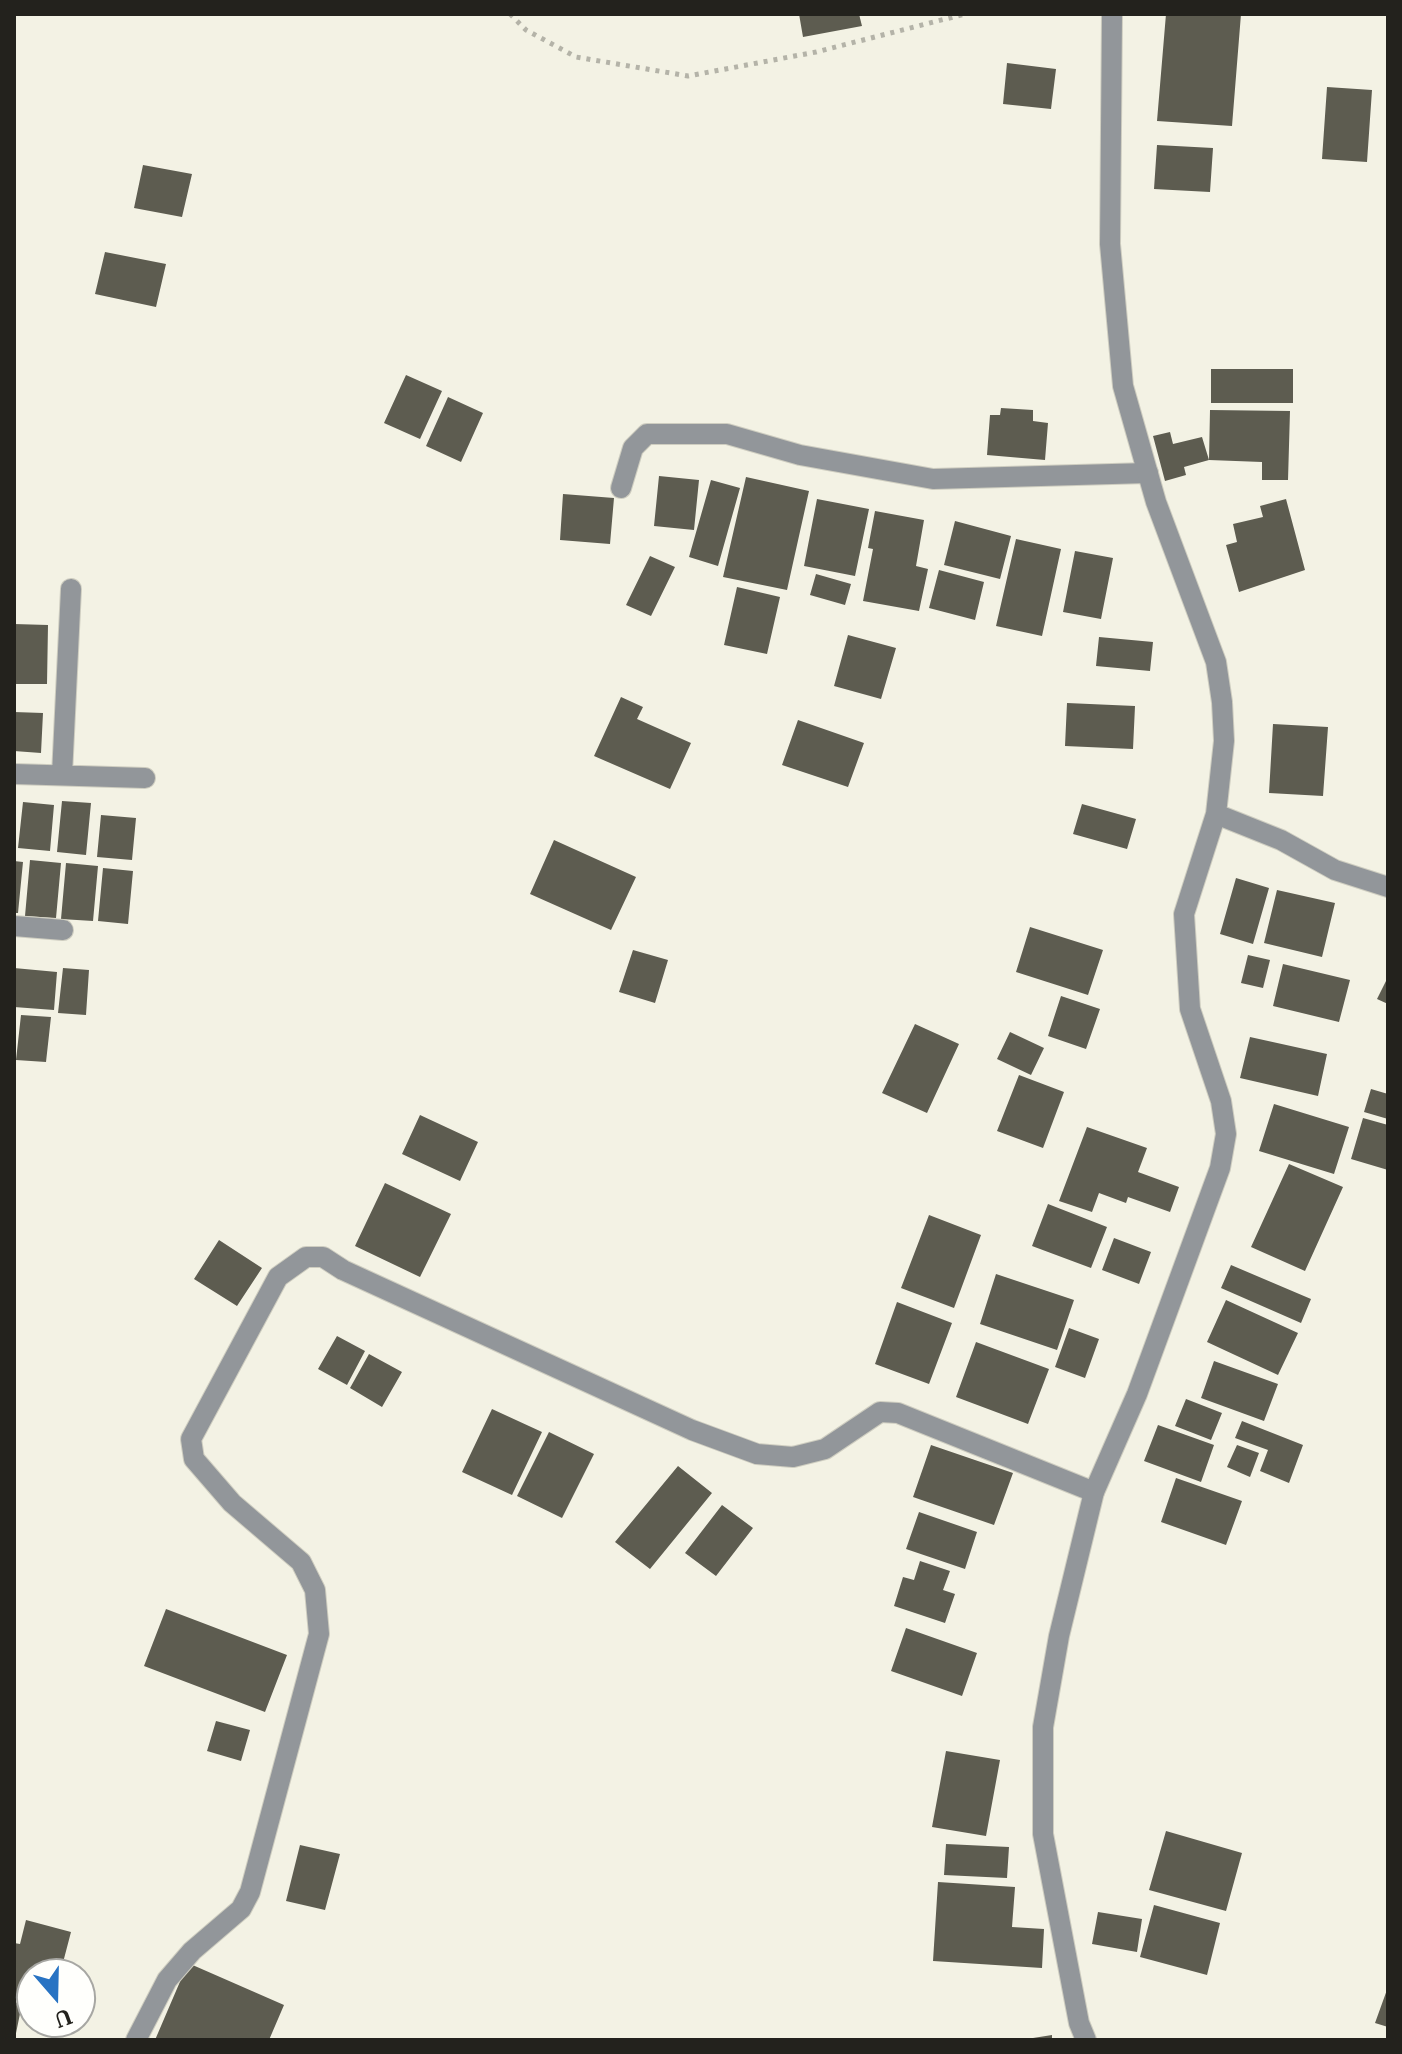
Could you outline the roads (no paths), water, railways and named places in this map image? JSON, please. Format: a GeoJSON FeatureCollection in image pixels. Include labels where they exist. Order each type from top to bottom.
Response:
{"type":"FeatureCollection","features":[{"type":"Feature","properties":{"kind":"street"},"geometry":{"type":"LineString","coordinates":[[1086,2040],[1079,2023],[1043,1834],[1043,1727],[1059,1636],[1094,1492],[1137,1394],[1220,1168],[1226,1134],[1221,1101],[1190,1009],[1184,914],[1216,814],[1224,741],[1216,662],[1148,473],[1123,386],[1110,244],[1112,14]]}},
{"type":"Feature","properties":{"kind":"street"},"geometry":{"type":"LineString","coordinates":[[621,488],[633,448],[647,434],[727,434],[800,455],[933,479],[1148,473]]}},
{"type":"Feature","properties":{"kind":"street"},"geometry":{"type":"LineString","coordinates":[[62,775],[71,589]]}},
{"type":"Feature","properties":{"kind":"street"},"geometry":{"type":"LineString","coordinates":[[14,774],[145,778]]}},
{"type":"Feature","properties":{"kind":"street"},"geometry":{"type":"LineString","coordinates":[[1216,814],[1281,840],[1335,870],[1388,887]]}},
{"type":"Feature","properties":{"kind":"street"},"geometry":{"type":"LineString","coordinates":[[14,926],[63,930]]}},
{"type":"Feature","properties":{"kind":"street"},"geometry":{"type":"LineString","coordinates":[[136,2040],[167,1980],[192,1951],[241,1909],[250,1892],[319,1634],[315,1590],[301,1562],[232,1503],[194,1459],[191,1439],[278,1277],[306,1257],[323,1257],[343,1270],[663,1417],[757,1454],[793,1457],[825,1449],[880,1412],[898,1413],[1094,1492]]}}]}
